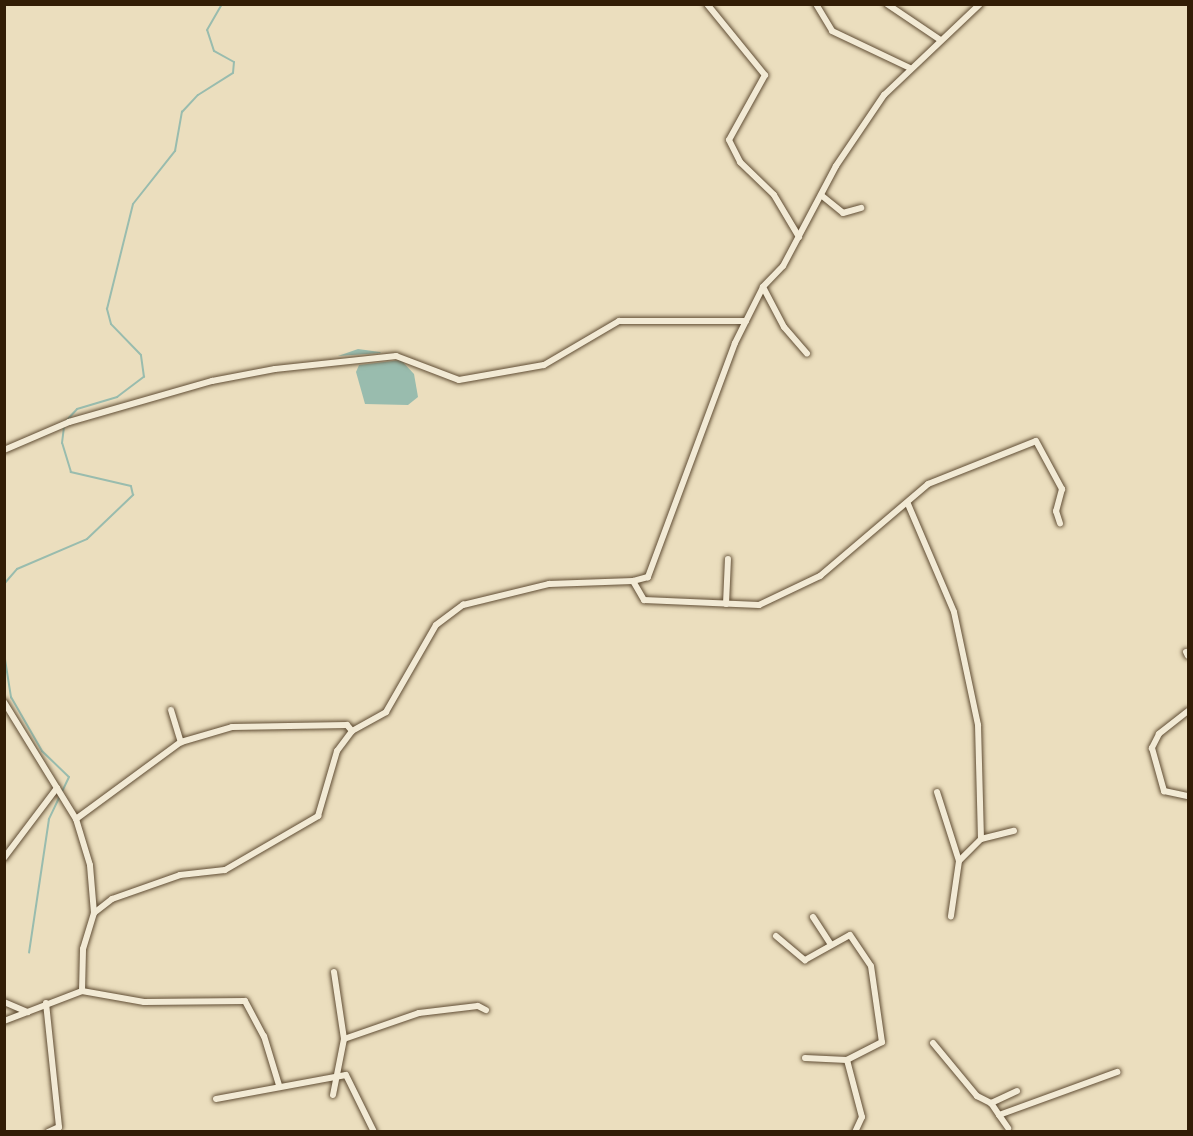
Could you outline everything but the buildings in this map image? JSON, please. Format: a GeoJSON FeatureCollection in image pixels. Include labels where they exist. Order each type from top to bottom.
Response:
{"type":"FeatureCollection","features":[{"type":"Feature","properties":{"kind":"street"},"geometry":{"type":"LineString","coordinates":[[708,4],[765,75],[729,141],[740,162],[774,195],[798,237]]}},
{"type":"Feature","properties":{"kind":"street"},"geometry":{"type":"LineString","coordinates":[[816,4],[832,31],[910,68]]}},
{"type":"Feature","properties":{"kind":"street"},"geometry":{"type":"LineString","coordinates":[[887,4],[939,39]]}},
{"type":"Feature","properties":{"kind":"street"},"geometry":{"type":"LineString","coordinates":[[94,914],[112,899],[180,875],[225,870],[318,816],[337,751],[352,731],[386,712],[436,626],[463,604],[549,584],[633,581],[648,577],[746,321],[763,287],[783,266],[820,195],[884,95],[939,39],[980,4]]}},
{"type":"Feature","properties":{"kind":"street"},"geometry":{"type":"LineString","coordinates":[[820,195],[843,213],[861,207]]}},
{"type":"Feature","properties":{"kind":"street"},"geometry":{"type":"LineString","coordinates":[[763,287],[784,327],[807,353]]}},
{"type":"Feature","properties":{"kind":"street"},"geometry":{"type":"LineString","coordinates":[[4,450],[69,422],[212,381],[275,369],[396,356],[459,380],[544,365],[619,321],[746,321]]}},
{"type":"Feature","properties":{"kind":"street"},"geometry":{"type":"LineString","coordinates":[[633,581],[644,600],[759,605],[820,576],[908,504],[928,484],[1036,441],[1062,489],[1056,511],[1060,523]]}},
{"type":"Feature","properties":{"kind":"street"},"geometry":{"type":"LineString","coordinates":[[908,504],[930,546],[956,623],[978,725],[981,839]]}},
{"type":"Feature","properties":{"kind":"street"},"geometry":{"type":"LineString","coordinates":[[726,604],[728,559]]}},
{"type":"Feature","properties":{"kind":"street"},"geometry":{"type":"LineString","coordinates":[[4,702],[76,819],[90,866],[94,914],[83,949],[82,992]]}},
{"type":"Feature","properties":{"kind":"street"},"geometry":{"type":"LineString","coordinates":[[171,710],[181,742]]}},
{"type":"Feature","properties":{"kind":"street"},"geometry":{"type":"LineString","coordinates":[[1188,711],[1159,734],[1152,748],[1164,791],[1188,796]]}},
{"type":"Feature","properties":{"kind":"street"},"geometry":{"type":"LineString","coordinates":[[76,819],[181,742],[232,727],[347,725],[352,731]]}},
{"type":"Feature","properties":{"kind":"street"},"geometry":{"type":"LineString","coordinates":[[4,858],[57,788]]}},
{"type":"Feature","properties":{"kind":"street"},"geometry":{"type":"LineString","coordinates":[[937,792],[959,861],[951,916]]}},
{"type":"Feature","properties":{"kind":"street"},"geometry":{"type":"LineString","coordinates":[[959,861],[981,839],[1014,831]]}},
{"type":"Feature","properties":{"kind":"street"},"geometry":{"type":"LineString","coordinates":[[813,917],[831,945]]}},
{"type":"Feature","properties":{"kind":"street"},"geometry":{"type":"LineString","coordinates":[[776,936],[805,960],[850,934],[871,966],[882,1042],[847,1060],[805,1058]]}},
{"type":"Feature","properties":{"kind":"street"},"geometry":{"type":"LineString","coordinates":[[333,1095],[334,1074],[344,1039],[334,972]]}},
{"type":"Feature","properties":{"kind":"street"},"geometry":{"type":"LineString","coordinates":[[4,1022],[46,1002],[82,992],[144,1002],[245,1001],[264,1036],[279,1084]]}},
{"type":"Feature","properties":{"kind":"street"},"geometry":{"type":"LineString","coordinates":[[4,1002],[28,1012]]}},
{"type":"Feature","properties":{"kind":"street"},"geometry":{"type":"LineString","coordinates":[[46,1002],[60,1129],[48,1131]]}},
{"type":"Feature","properties":{"kind":"street"},"geometry":{"type":"LineString","coordinates":[[344,1039],[419,1013],[478,1006],[486,1010]]}},
{"type":"Feature","properties":{"kind":"street"},"geometry":{"type":"LineString","coordinates":[[933,1043],[977,1096],[991,1103],[1008,1128]]}},
{"type":"Feature","properties":{"kind":"street"},"geometry":{"type":"LineString","coordinates":[[847,1060],[862,1117],[855,1131]]}},
{"type":"Feature","properties":{"kind":"street"},"geometry":{"type":"LineString","coordinates":[[999,1115],[1117,1072]]}},
{"type":"Feature","properties":{"kind":"street"},"geometry":{"type":"LineString","coordinates":[[216,1099],[279,1084],[334,1074],[346,1075],[374,1131]]}},
{"type":"Feature","properties":{"kind":"street"},"geometry":{"type":"LineString","coordinates":[[991,1103],[1017,1091]]}},
{"type":"Feature","properties":{"kind":"shaded area"},"geometry":{"type":"Polygon","coordinates":[[[358,349],[380,352],[381,353],[338,356],[358,349]]]}},
{"type":"Feature","properties":{"kind":"shaded area"},"geometry":{"type":"Polygon","coordinates":[[[401,360],[414,374],[418,397],[408,405],[365,404],[356,372],[359,365],[401,360]]]}},
{"type":"Feature","properties":{"kind":"waterway"},"geometry":{"type":"LineString","coordinates":[[66,421],[77,409],[117,397],[144,377],[141,355],[111,324],[107,309],[133,204],[175,151],[182,112],[198,95],[233,73],[234,62],[214,51],[207,30],[222,4]]}},
{"type":"Feature","properties":{"kind":"waterway"},"geometry":{"type":"LineString","coordinates":[[4,584],[17,569],[87,539],[133,495],[131,486],[71,472],[62,443],[64,426]]}},
{"type":"Feature","properties":{"kind":"waterway"},"geometry":{"type":"LineString","coordinates":[[4,653],[11,697],[42,751],[69,777],[49,819],[29,953]]}}]}
